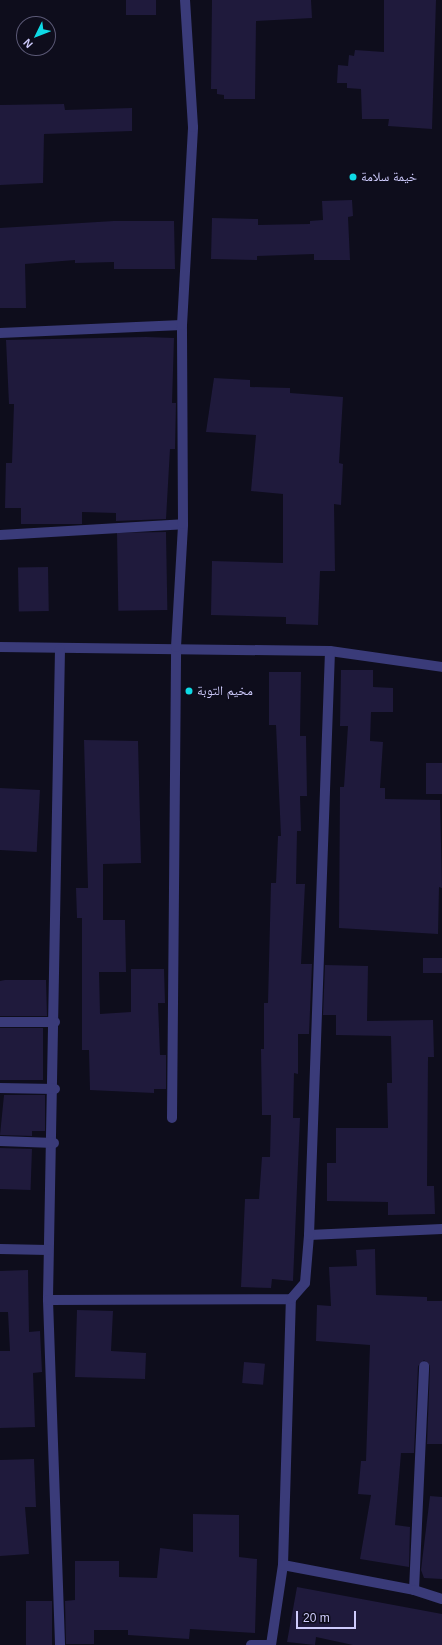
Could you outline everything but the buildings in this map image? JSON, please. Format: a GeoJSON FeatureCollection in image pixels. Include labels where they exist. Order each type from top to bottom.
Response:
{"type":"FeatureCollection","features":[{"type":"Feature","properties":{"kind":"street"},"geometry":{"type":"LineString","coordinates":[[172,1118],[176,647],[183,524],[182,325],[193,127],[185,0]]}},
{"type":"Feature","properties":{"kind":"street"},"geometry":{"type":"LineString","coordinates":[[0,333],[88,326],[182,325]]}},
{"type":"Feature","properties":{"kind":"street"},"geometry":{"type":"LineString","coordinates":[[0,535],[183,524]]}},
{"type":"Feature","properties":{"kind":"street"},"geometry":{"type":"LineString","coordinates":[[0,647],[60,649],[176,647],[330,651],[442,667]]}},
{"type":"Feature","properties":{"kind":"street"},"geometry":{"type":"LineString","coordinates":[[60,649],[54,1143],[48,1250],[48,1300],[60,1645]]}},
{"type":"Feature","properties":{"kind":"street"},"geometry":{"type":"LineString","coordinates":[[251,1645],[270,1645],[283,1565],[291,1299],[305,1283],[309,1235],[330,651]]}},
{"type":"Feature","properties":{"kind":"street"},"geometry":{"type":"LineString","coordinates":[[0,1022],[55,1022]]}},
{"type":"Feature","properties":{"kind":"street"},"geometry":{"type":"LineString","coordinates":[[0,1088],[55,1089]]}},
{"type":"Feature","properties":{"kind":"street"},"geometry":{"type":"LineString","coordinates":[[0,1141],[54,1143]]}},
{"type":"Feature","properties":{"kind":"street"},"geometry":{"type":"LineString","coordinates":[[309,1235],[442,1229]]}},
{"type":"Feature","properties":{"kind":"street"},"geometry":{"type":"LineString","coordinates":[[0,1249],[48,1250]]}},
{"type":"Feature","properties":{"kind":"street"},"geometry":{"type":"LineString","coordinates":[[48,1300],[291,1299]]}},
{"type":"Feature","properties":{"kind":"street"},"geometry":{"type":"LineString","coordinates":[[414,1590],[424,1366]]}},
{"type":"Feature","properties":{"kind":"street"},"geometry":{"type":"LineString","coordinates":[[283,1565],[414,1590],[442,1599]]}},
{"type":"Feature","properties":{"kind":"place","name":"خيمة سلامة"},"geometry":{"type":"Point","coordinates":[353,177]}},
{"type":"Feature","properties":{"kind":"place","name":"مخيم التوبة"},"geometry":{"type":"Point","coordinates":[189,691]}}]}
